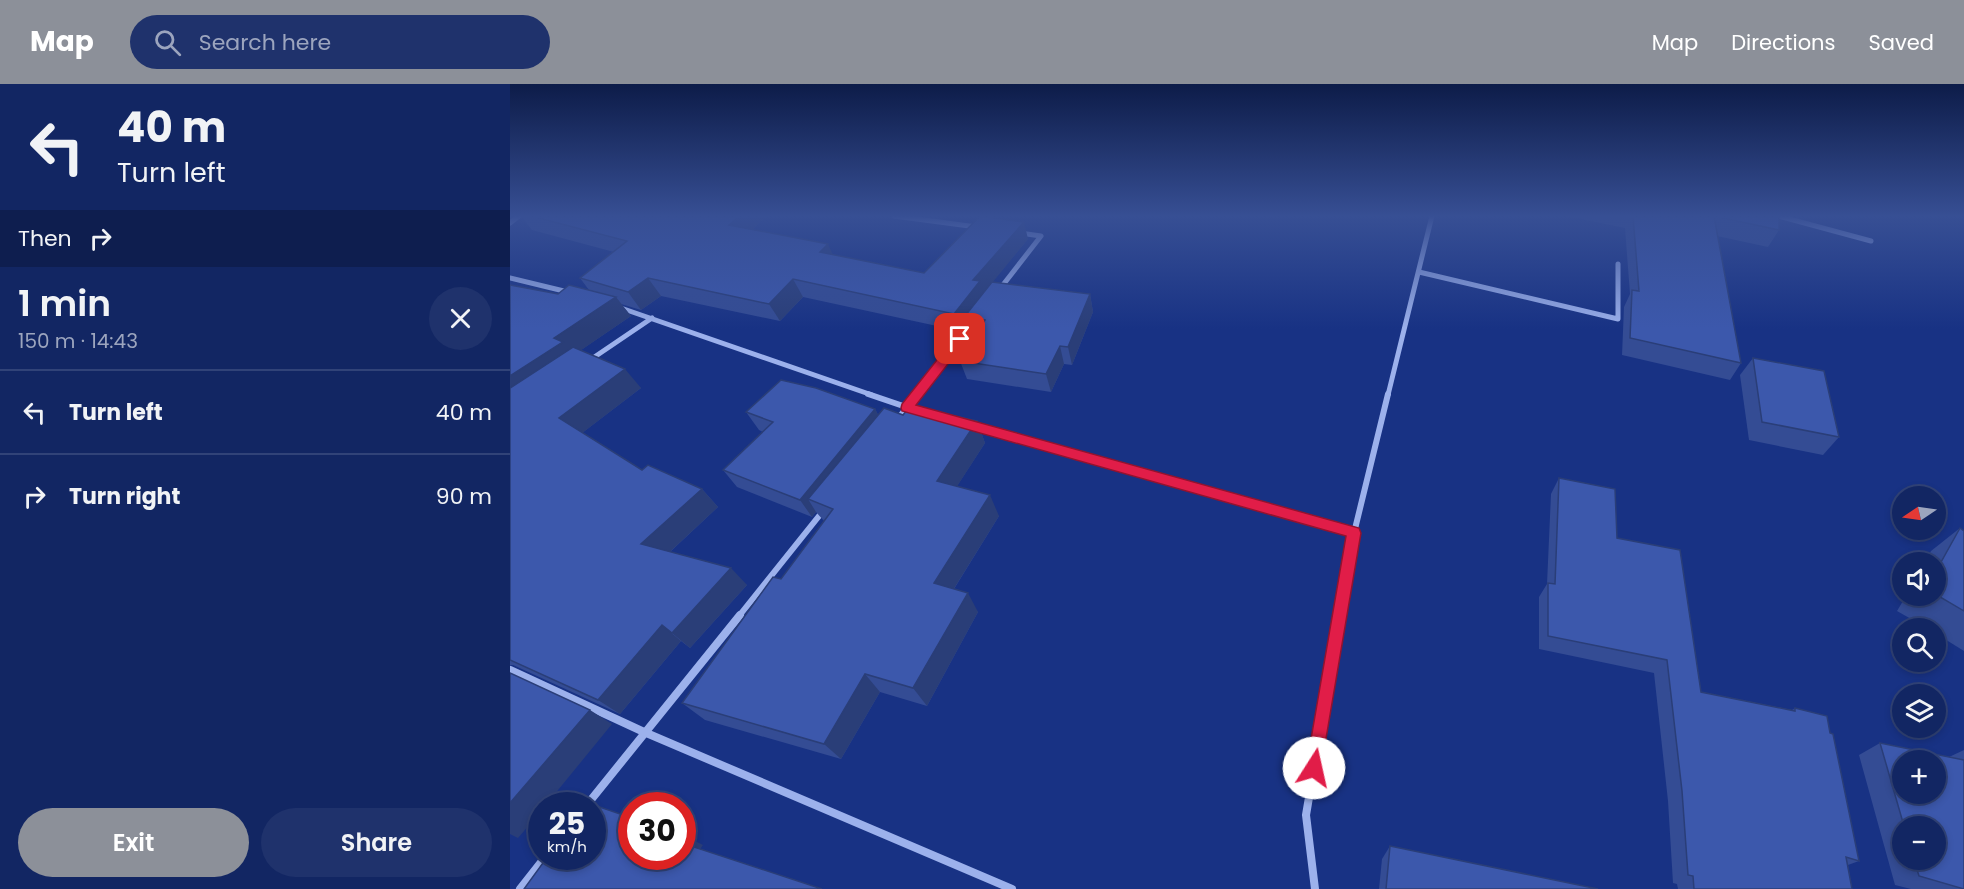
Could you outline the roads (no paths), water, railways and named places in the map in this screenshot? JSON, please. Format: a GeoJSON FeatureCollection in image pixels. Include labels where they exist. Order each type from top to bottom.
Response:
{"type":"FeatureCollection","features":[{"type":"Feature","properties":{"kind":"street"},"geometry":{"type":"LineString","coordinates":[[991,299],[1027,254]]}},
{"type":"Feature","properties":{"kind":"street"},"geometry":{"type":"LineString","coordinates":[[1315,889],[1306,814],[1354,533],[1423,254]]}},
{"type":"Feature","properties":{"kind":"street"},"geometry":{"type":"LineString","coordinates":[[1419,272],[1618,318],[1618,264]]}},
{"type":"Feature","properties":{"kind":"street"},"geometry":{"type":"LineString","coordinates":[[510,278],[579,296]]}},
{"type":"Feature","properties":{"kind":"street"},"geometry":{"type":"LineString","coordinates":[[611,305],[918,411]]}},
{"type":"Feature","properties":{"kind":"street"},"geometry":{"type":"LineString","coordinates":[[892,426],[977,317]]}},
{"type":"Feature","properties":{"kind":"street"},"geometry":{"type":"LineString","coordinates":[[586,363],[652,318]]}},
{"type":"Feature","properties":{"kind":"street"},"geometry":{"type":"LineString","coordinates":[[964,424],[1354,533]]}},
{"type":"Feature","properties":{"kind":"street"},"geometry":{"type":"LineString","coordinates":[[597,792],[832,500]]}},
{"type":"Feature","properties":{"kind":"street"},"geometry":{"type":"LineString","coordinates":[[510,670],[644,732],[1012,889]]}},
{"type":"Feature","properties":{"kind":"street"},"geometry":{"type":"LineString","coordinates":[[520,889],[535,870]]}}]}
